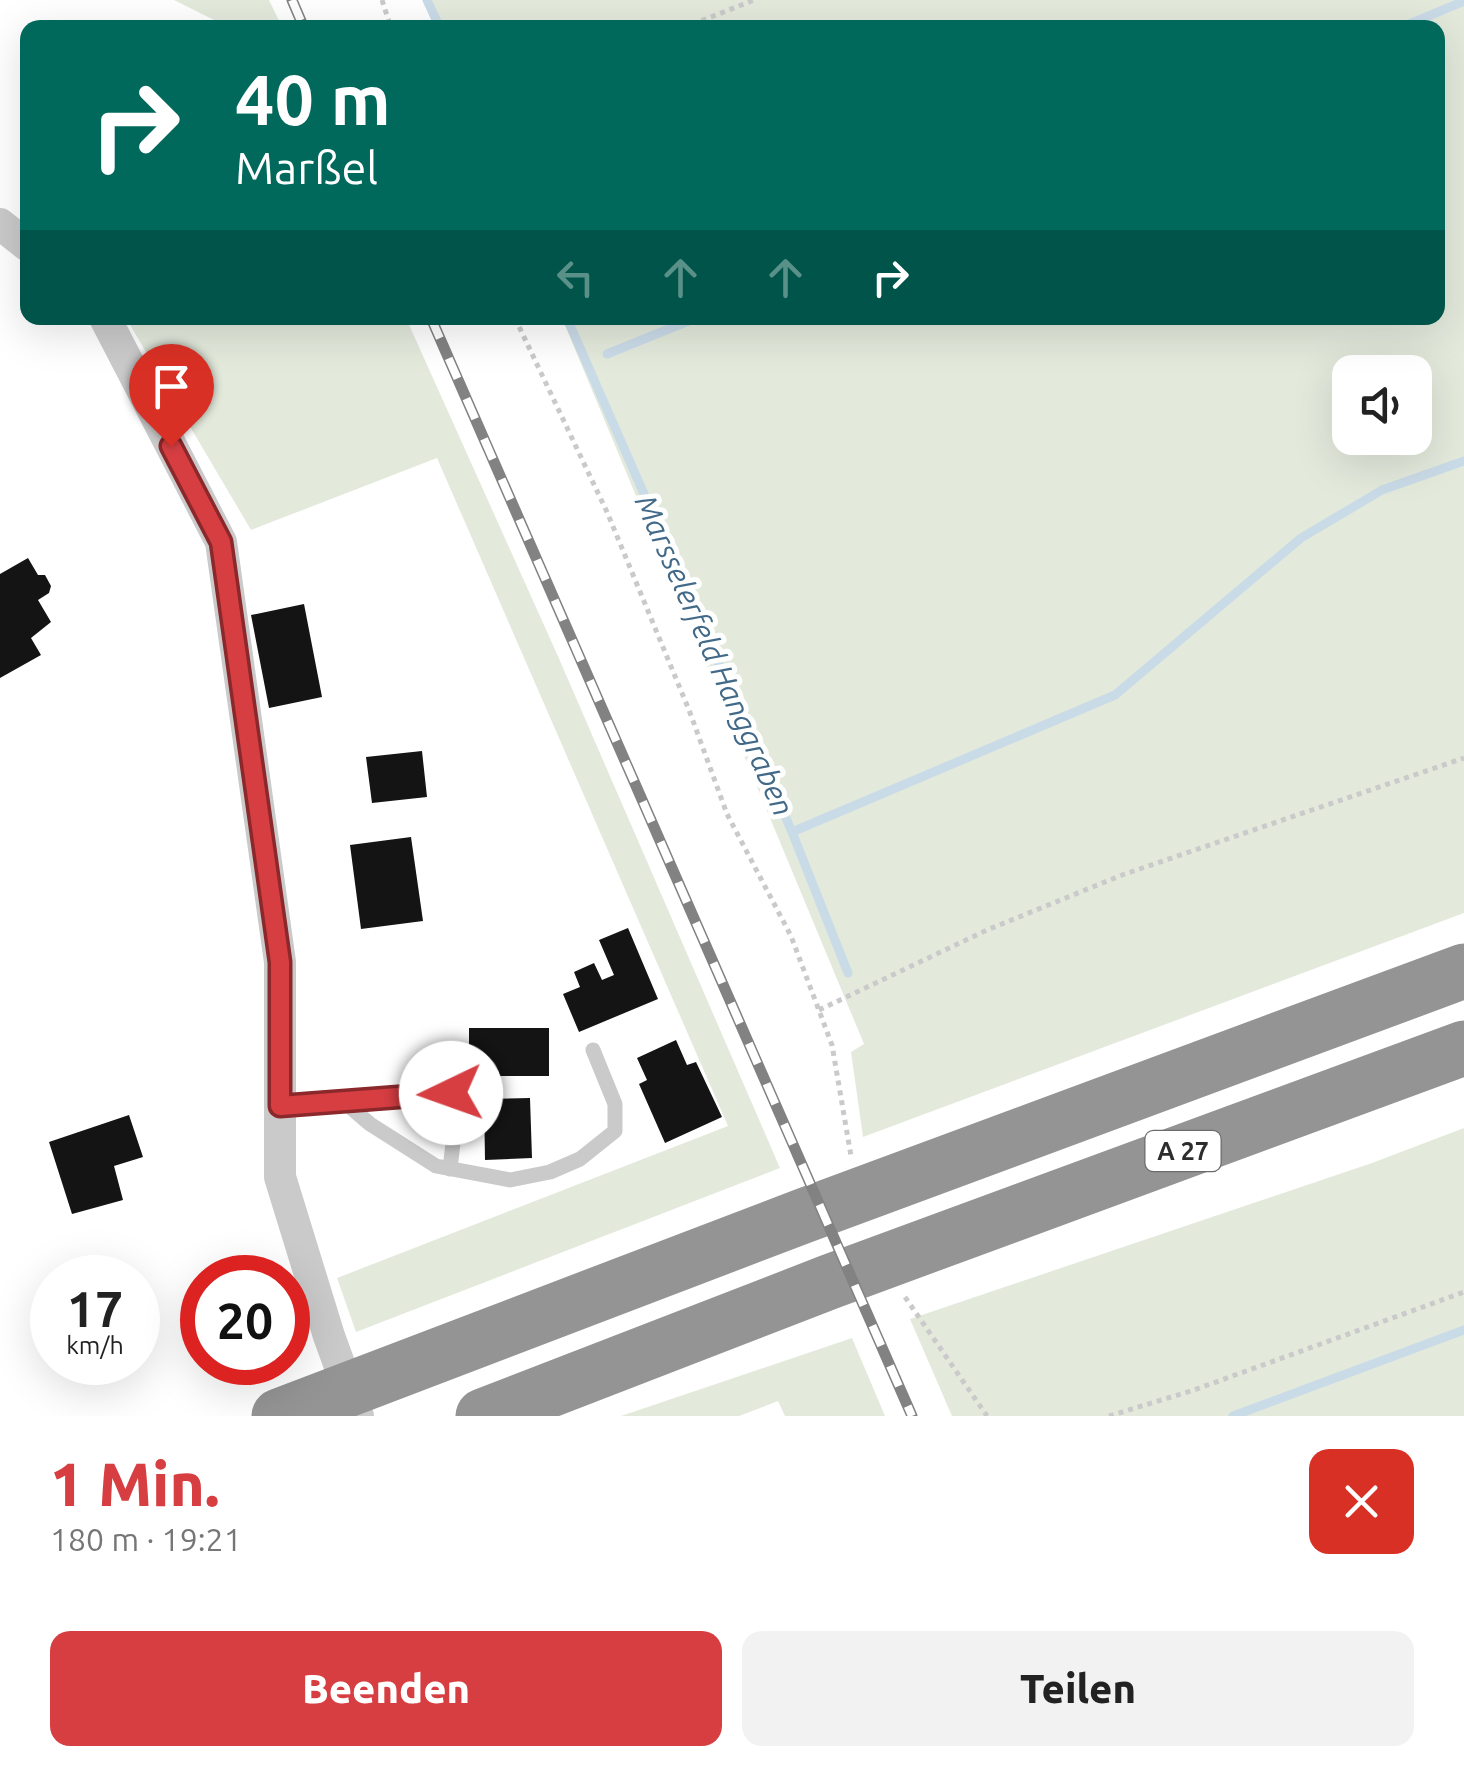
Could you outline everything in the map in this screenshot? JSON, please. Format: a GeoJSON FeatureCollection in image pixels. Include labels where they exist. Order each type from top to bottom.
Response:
{"type":"FeatureCollection","features":[{"type":"Feature","properties":{"kind":"highway","name":"A 27"},"geometry":{"type":"LineString","coordinates":[[331,1404],[803,1216],[1464,971]]}},
{"type":"Feature","properties":{"kind":"highway","name":"A 27"},"geometry":{"type":"LineString","coordinates":[[483,1416],[830,1282],[1464,1048]]}},
{"type":"Feature","properties":{"kind":"street"},"geometry":{"type":"LineString","coordinates":[[0,224],[20,240]]}},
{"type":"Feature","properties":{"kind":"street"},"geometry":{"type":"LineString","coordinates":[[109,325],[221,542],[280,962],[280,1177],[331,1404]]}},
{"type":"Feature","properties":{"kind":"lane"},"geometry":{"type":"LineString","coordinates":[[341,1099],[370,1124],[436,1166],[510,1180],[550,1172],[580,1159],[616,1131],[615,1104],[593,1050]]}},
{"type":"Feature","properties":{"kind":"lane"},"geometry":{"type":"LineString","coordinates":[[280,1106],[451,1093],[456,1108],[450,1169]]}},
{"type":"Feature","properties":{"kind":"path"},"geometry":{"type":"LineString","coordinates":[[703,20],[754,0]]}},
{"type":"Feature","properties":{"kind":"path"},"geometry":{"type":"LineString","coordinates":[[519,325],[607,512],[728,814],[791,936],[819,1010],[987,930],[1122,874],[1464,758]]}},
{"type":"Feature","properties":{"kind":"path"},"geometry":{"type":"LineString","coordinates":[[1109,1416],[1194,1390],[1464,1292]]}},
{"type":"Feature","properties":{"kind":"shaded area"},"geometry":{"type":"Polygon","coordinates":[[[174,0],[269,0],[279,20],[214,20],[174,0]]]}},
{"type":"Feature","properties":{"kind":"shaded area"},"geometry":{"type":"Polygon","coordinates":[[[431,0],[1464,0],[1464,913],[863,1137],[851,1052],[864,1044],[565,325],[1445,325],[1445,20],[439,20],[431,0]]]}},
{"type":"Feature","properties":{"kind":"shaded area"},"geometry":{"type":"Polygon","coordinates":[[[130,325],[409,325],[780,1168],[356,1332],[337,1278],[728,1126],[437,458],[251,530],[130,325]]]}},
{"type":"Feature","properties":{"kind":"shaded area"},"geometry":{"type":"Polygon","coordinates":[[[1464,1128],[1464,1416],[952,1416],[910,1319],[1372,1163],[1464,1128]]]}},
{"type":"Feature","properties":{"kind":"shaded area"},"geometry":{"type":"Polygon","coordinates":[[[852,1338],[885,1416],[785,1416],[778,1401],[739,1416],[621,1416],[852,1338]]]}},
{"type":"Feature","properties":{"kind":"building"},"geometry":{"type":"Polygon","coordinates":[[[28,558],[38,575],[45,575],[51,586],[49,593],[38,600],[51,622],[31,638],[41,655],[0,678],[0,574],[28,558]]]}},
{"type":"Feature","properties":{"kind":"building"},"geometry":{"type":"Polygon","coordinates":[[[304,604],[322,697],[269,708],[251,615],[304,604]]]}},
{"type":"Feature","properties":{"kind":"building"},"geometry":{"type":"Polygon","coordinates":[[[422,751],[427,797],[372,803],[366,757],[422,751]]]}},
{"type":"Feature","properties":{"kind":"building"},"geometry":{"type":"Polygon","coordinates":[[[411,837],[423,921],[361,929],[350,845],[411,837]]]}},
{"type":"Feature","properties":{"kind":"building"},"geometry":{"type":"Polygon","coordinates":[[[628,928],[658,999],[579,1032],[563,994],[580,987],[574,972],[594,963],[602,980],[614,975],[599,940],[628,928]]]}},
{"type":"Feature","properties":{"kind":"building"},"geometry":{"type":"Polygon","coordinates":[[[469,1028],[549,1028],[549,1076],[469,1076],[469,1028]]]}},
{"type":"Feature","properties":{"kind":"building"},"geometry":{"type":"Polygon","coordinates":[[[676,1040],[687,1065],[696,1062],[722,1117],[665,1143],[639,1084],[647,1080],[637,1058],[676,1040]]]}},
{"type":"Feature","properties":{"kind":"building"},"geometry":{"type":"Polygon","coordinates":[[[530,1098],[532,1158],[485,1160],[484,1099],[530,1098]]]}},
{"type":"Feature","properties":{"kind":"building"},"geometry":{"type":"Polygon","coordinates":[[[129,1115],[143,1157],[114,1166],[123,1200],[72,1214],[49,1142],[129,1115]]]}},
{"type":"Feature","properties":{"kind":"waterway","name":"Marsselerfeld Hanggraben"},"geometry":{"type":"LineString","coordinates":[[427,0],[436,20]]}},
{"type":"Feature","properties":{"kind":"waterway"},"geometry":{"type":"LineString","coordinates":[[1419,20],[1464,1]]}},
{"type":"Feature","properties":{"kind":"waterway","name":"Marsselerfeld Hanggraben"},"geometry":{"type":"LineString","coordinates":[[570,325],[792,832],[1115,695],[1301,538],[1382,490],[1464,461]]}},
{"type":"Feature","properties":{"kind":"waterway"},"geometry":{"type":"LineString","coordinates":[[607,354],[679,325]]}},
{"type":"Feature","properties":{"kind":"waterway"},"geometry":{"type":"LineString","coordinates":[[792,832],[848,973]]}},
{"type":"Feature","properties":{"kind":"waterway"},"geometry":{"type":"LineString","coordinates":[[1233,1416],[1464,1330]]}},
{"type":"Feature","properties":{"kind":"railway"},"geometry":{"type":"LineString","coordinates":[[292,0],[301,20]]}},
{"type":"Feature","properties":{"kind":"railway"},"geometry":{"type":"LineString","coordinates":[[434,325],[912,1416]]}},
{"type":"Feature","properties":{"kind":"route"},"geometry":{"type":"LineString","coordinates":[[171,446],[221,542],[280,962],[280,1106],[451,1093]]}}]}
